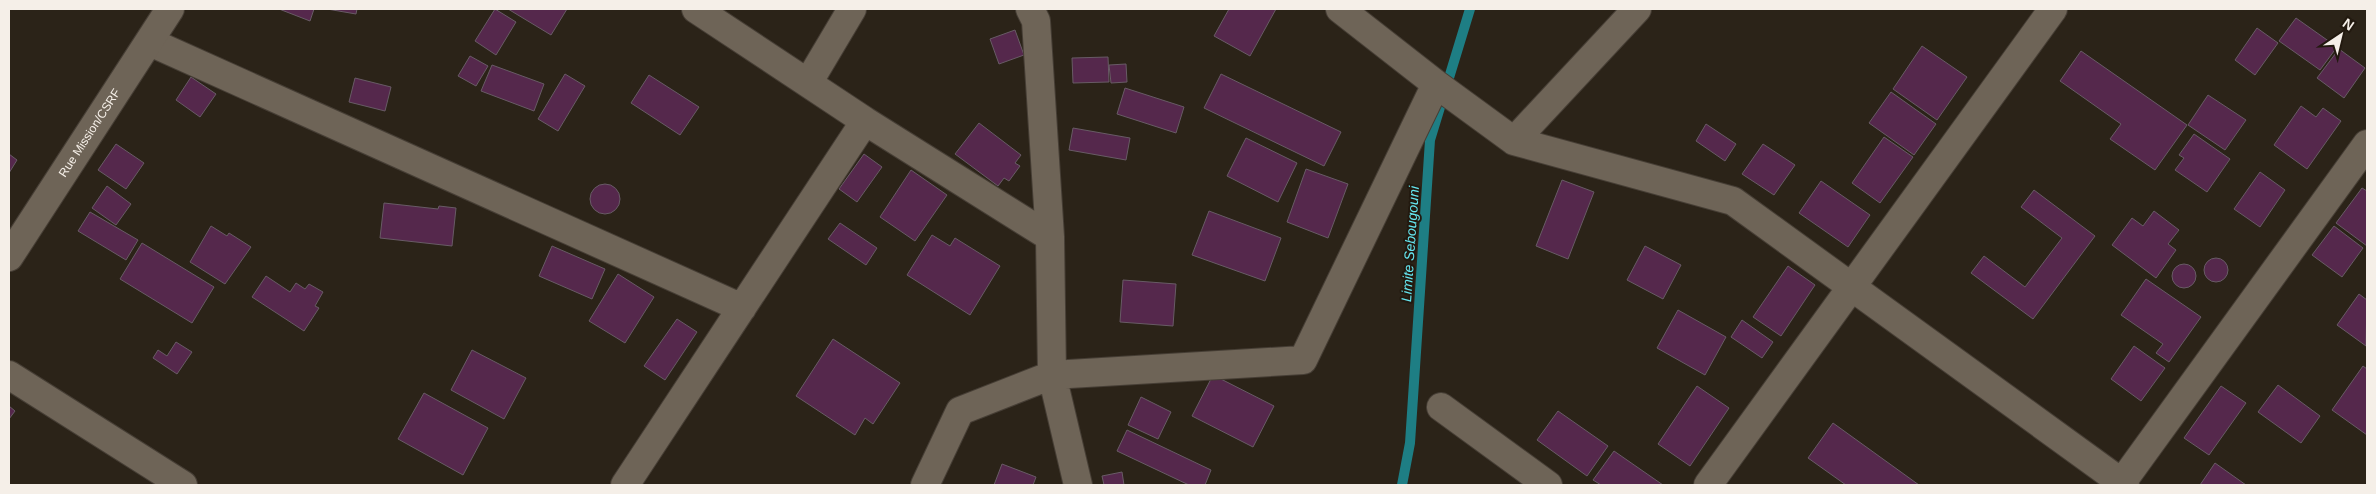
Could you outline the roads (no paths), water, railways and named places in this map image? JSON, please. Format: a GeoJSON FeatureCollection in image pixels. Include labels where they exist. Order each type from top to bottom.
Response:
{"type":"FeatureCollection","features":[{"type":"Feature","properties":{"kind":"street","name":"Rue Mission/CSRF"},"geometry":{"type":"LineString","coordinates":[[9,257],[170,9]]}},
{"type":"Feature","properties":{"kind":"street"},"geometry":{"type":"LineString","coordinates":[[696,9],[865,121],[1050,237]]}},
{"type":"Feature","properties":{"kind":"street"},"geometry":{"type":"LineString","coordinates":[[808,83],[852,9]]}},
{"type":"Feature","properties":{"kind":"street"},"geometry":{"type":"LineString","coordinates":[[1030,9],[1036,21],[1050,237],[1052,375],[1078,485]]}},
{"type":"Feature","properties":{"kind":"street"},"geometry":{"type":"LineString","coordinates":[[1340,9],[1436,84],[1514,141],[1733,201],[2123,484],[2367,144]]}},
{"type":"Feature","properties":{"kind":"street"},"geometry":{"type":"LineString","coordinates":[[1514,141],[1637,9]]}},
{"type":"Feature","properties":{"kind":"street"},"geometry":{"type":"LineString","coordinates":[[1708,485],[2053,9]]}},
{"type":"Feature","properties":{"kind":"street"},"geometry":{"type":"LineString","coordinates":[[150,42],[742,308]]}},
{"type":"Feature","properties":{"kind":"street"},"geometry":{"type":"LineString","coordinates":[[925,485],[960,411],[1052,375],[1303,360],[1436,84]]}},
{"type":"Feature","properties":{"kind":"street"},"geometry":{"type":"LineString","coordinates":[[625,485],[865,121]]}},
{"type":"Feature","properties":{"kind":"street"},"geometry":{"type":"LineString","coordinates":[[9,375],[183,485]]}},
{"type":"Feature","properties":{"kind":"street"},"geometry":{"type":"LineString","coordinates":[[1441,408],[1548,485]]}},
{"type":"Feature","properties":{"kind":"waterway","name":"Limite Sebougouni"},"geometry":{"type":"LineString","coordinates":[[1402,485],[1410,443],[1430,140],[1470,9]]}}]}
